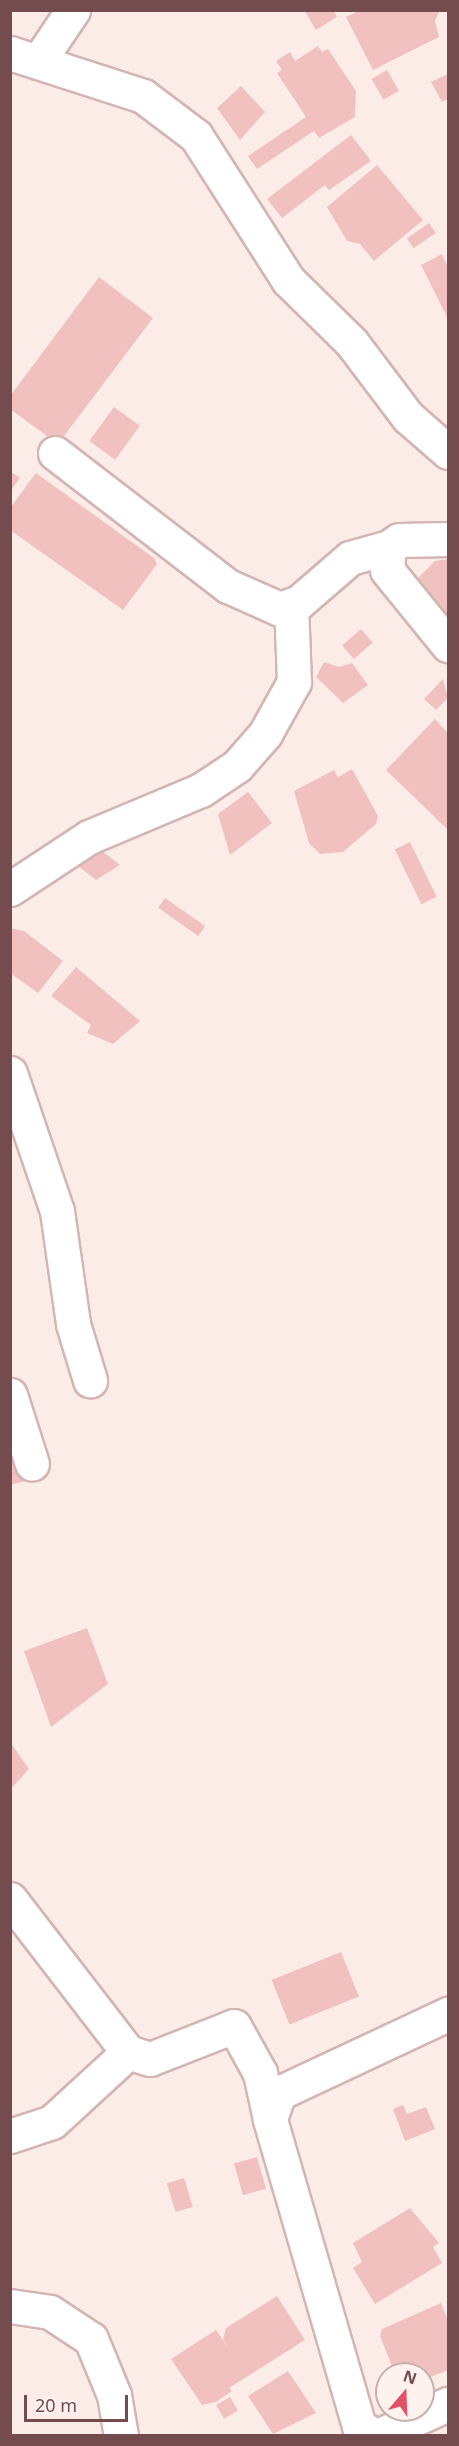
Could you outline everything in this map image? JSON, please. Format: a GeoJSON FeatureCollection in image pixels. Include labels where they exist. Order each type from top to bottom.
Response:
{"type":"FeatureCollection","features":[{"type":"Feature","properties":{"kind":"street"},"geometry":{"type":"LineString","coordinates":[[73,10],[24,57],[143,96],[196,136],[288,280],[352,343],[408,417],[448,452]]}},
{"type":"Feature","properties":{"kind":"street"},"geometry":{"type":"LineString","coordinates":[[55,453],[228,586],[280,609],[291,605],[350,558],[389,547],[399,540],[448,539]]}},
{"type":"Feature","properties":{"kind":"street"},"geometry":{"type":"LineString","coordinates":[[389,547],[387,570],[395,586],[448,645]]}},
{"type":"Feature","properties":{"kind":"street"},"geometry":{"type":"LineString","coordinates":[[10,889],[89,837],[201,790],[237,766],[266,734],[294,682],[291,605]]}},
{"type":"Feature","properties":{"kind":"street"},"geometry":{"type":"LineString","coordinates":[[10,1073],[57,1211],[73,1324],[90,1380]]}},
{"type":"Feature","properties":{"kind":"street"},"geometry":{"type":"LineString","coordinates":[[10,1395],[32,1464]]}},
{"type":"Feature","properties":{"kind":"street"},"geometry":{"type":"LineString","coordinates":[[10,1899],[128,2052],[150,2059],[234,2026],[260,2073],[270,2119],[365,2433],[448,2404]]}},
{"type":"Feature","properties":{"kind":"street"},"geometry":{"type":"LineString","coordinates":[[270,2119],[279,2093],[448,2014]]}},
{"type":"Feature","properties":{"kind":"street"},"geometry":{"type":"LineString","coordinates":[[10,2136],[52,2122],[128,2052]]}},
{"type":"Feature","properties":{"kind":"street"},"geometry":{"type":"LineString","coordinates":[[10,2306],[50,2312],[91,2339],[114,2395],[122,2436]]}},
{"type":"Feature","properties":{"kind":"building"},"geometry":{"type":"Polygon","coordinates":[[[304,10],[333,10],[337,17],[316,30],[304,10]]]}},
{"type":"Feature","properties":{"kind":"building"},"geometry":{"type":"Polygon","coordinates":[[[360,10],[440,10],[435,21],[439,37],[373,70],[346,17],[360,10]]]}},
{"type":"Feature","properties":{"kind":"building"},"geometry":{"type":"Polygon","coordinates":[[[318,46],[322,52],[328,49],[356,91],[355,117],[319,138],[314,131],[257,169],[248,156],[306,117],[277,73],[282,70],[276,61],[290,52],[295,61],[318,46]]]}},
{"type":"Feature","properties":{"kind":"building"},"geometry":{"type":"Polygon","coordinates":[[[387,70],[399,91],[383,100],[371,79],[387,70]]]}},
{"type":"Feature","properties":{"kind":"building"},"geometry":{"type":"Polygon","coordinates":[[[448,74],[448,99],[442,102],[431,82],[448,74]]]}},
{"type":"Feature","properties":{"kind":"building"},"geometry":{"type":"Polygon","coordinates":[[[241,86],[265,112],[240,140],[217,108],[241,86]]]}},
{"type":"Feature","properties":{"kind":"building"},"geometry":{"type":"Polygon","coordinates":[[[351,135],[371,161],[329,190],[325,185],[282,218],[267,199],[351,135]]]}},
{"type":"Feature","properties":{"kind":"building"},"geometry":{"type":"Polygon","coordinates":[[[377,165],[423,220],[374,261],[360,244],[347,241],[327,207],[377,165]]]}},
{"type":"Feature","properties":{"kind":"building"},"geometry":{"type":"Polygon","coordinates":[[[429,223],[436,233],[414,248],[407,238],[429,223]]]}},
{"type":"Feature","properties":{"kind":"building"},"geometry":{"type":"Polygon","coordinates":[[[442,254],[448,267],[448,319],[421,265],[442,254]]]}},
{"type":"Feature","properties":{"kind":"building"},"geometry":{"type":"Polygon","coordinates":[[[99,277],[153,318],[58,444],[10,409],[10,396],[99,277]]]}},
{"type":"Feature","properties":{"kind":"building"},"geometry":{"type":"Polygon","coordinates":[[[114,407],[140,426],[115,460],[89,441],[114,407]]]}},
{"type":"Feature","properties":{"kind":"building"},"geometry":{"type":"Polygon","coordinates":[[[10,471],[20,478],[10,492],[10,471]]]}},
{"type":"Feature","properties":{"kind":"building"},"geometry":{"type":"Polygon","coordinates":[[[36,473],[154,558],[157,564],[123,610],[10,530],[10,508],[36,473]]]}},
{"type":"Feature","properties":{"kind":"building"},"geometry":{"type":"Polygon","coordinates":[[[448,559],[448,633],[412,584],[435,561],[448,559]]]}},
{"type":"Feature","properties":{"kind":"building"},"geometry":{"type":"Polygon","coordinates":[[[361,629],[373,643],[354,659],[342,645],[361,629]]]}},
{"type":"Feature","properties":{"kind":"building"},"geometry":{"type":"Polygon","coordinates":[[[324,662],[339,667],[352,663],[368,685],[343,703],[316,677],[324,662]]]}},
{"type":"Feature","properties":{"kind":"building"},"geometry":{"type":"Polygon","coordinates":[[[443,679],[448,698],[436,710],[424,699],[443,679]]]}},
{"type":"Feature","properties":{"kind":"building"},"geometry":{"type":"Polygon","coordinates":[[[435,719],[448,733],[448,830],[386,770],[435,719]]]}},
{"type":"Feature","properties":{"kind":"building"},"geometry":{"type":"Polygon","coordinates":[[[352,769],[378,816],[376,824],[343,852],[320,854],[309,843],[294,791],[334,770],[338,777],[352,769]]]}},
{"type":"Feature","properties":{"kind":"building"},"geometry":{"type":"Polygon","coordinates":[[[248,792],[272,823],[230,855],[218,814],[248,792]]]}},
{"type":"Feature","properties":{"kind":"building"},"geometry":{"type":"Polygon","coordinates":[[[410,842],[437,897],[421,904],[395,849],[410,842]]]}},
{"type":"Feature","properties":{"kind":"building"},"geometry":{"type":"Polygon","coordinates":[[[102,851],[120,865],[96,880],[78,866],[102,851]]]}},
{"type":"Feature","properties":{"kind":"building"},"geometry":{"type":"Polygon","coordinates":[[[165,898],[205,926],[198,936],[158,908],[165,898]]]}},
{"type":"Feature","properties":{"kind":"building"},"geometry":{"type":"Polygon","coordinates":[[[10,928],[24,931],[63,961],[38,993],[10,973],[10,928]]]}},
{"type":"Feature","properties":{"kind":"building"},"geometry":{"type":"Polygon","coordinates":[[[76,967],[140,1021],[113,1044],[87,1033],[91,1025],[51,996],[76,967]]]}},
{"type":"Feature","properties":{"kind":"building"},"geometry":{"type":"Polygon","coordinates":[[[10,1437],[25,1481],[10,1485],[10,1437]]]}},
{"type":"Feature","properties":{"kind":"building"},"geometry":{"type":"Polygon","coordinates":[[[87,1628],[108,1684],[51,1727],[24,1651],[87,1628]]]}},
{"type":"Feature","properties":{"kind":"building"},"geometry":{"type":"Polygon","coordinates":[[[10,1742],[29,1769],[10,1790],[10,1742]]]}},
{"type":"Feature","properties":{"kind":"building"},"geometry":{"type":"Polygon","coordinates":[[[341,1952],[359,1997],[289,2025],[271,1980],[341,1952]]]}},
{"type":"Feature","properties":{"kind":"building"},"geometry":{"type":"Polygon","coordinates":[[[403,2105],[407,2114],[426,2107],[435,2129],[405,2141],[393,2109],[403,2105]]]}},
{"type":"Feature","properties":{"kind":"building"},"geometry":{"type":"Polygon","coordinates":[[[257,2157],[266,2189],[243,2195],[234,2164],[257,2157]]]}},
{"type":"Feature","properties":{"kind":"building"},"geometry":{"type":"Polygon","coordinates":[[[184,2178],[193,2207],[176,2212],[167,2183],[184,2178]]]}},
{"type":"Feature","properties":{"kind":"building"},"geometry":{"type":"Polygon","coordinates":[[[410,2208],[439,2243],[433,2247],[442,2263],[375,2304],[353,2268],[362,2262],[353,2243],[410,2208]]]}},
{"type":"Feature","properties":{"kind":"building"},"geometry":{"type":"Polygon","coordinates":[[[277,2296],[305,2340],[229,2388],[232,2391],[216,2402],[202,2405],[171,2359],[216,2330],[229,2349],[223,2339],[226,2328],[277,2296]]]}},
{"type":"Feature","properties":{"kind":"building"},"geometry":{"type":"Polygon","coordinates":[[[441,2303],[448,2321],[448,2370],[435,2375],[435,2362],[390,2362],[380,2336],[382,2329],[441,2303]]]}},
{"type":"Feature","properties":{"kind":"building"},"geometry":{"type":"Polygon","coordinates":[[[288,2371],[316,2413],[273,2434],[248,2396],[288,2371]]]}},
{"type":"Feature","properties":{"kind":"building"},"geometry":{"type":"Polygon","coordinates":[[[230,2397],[238,2411],[224,2419],[216,2405],[230,2397]]]}}]}
